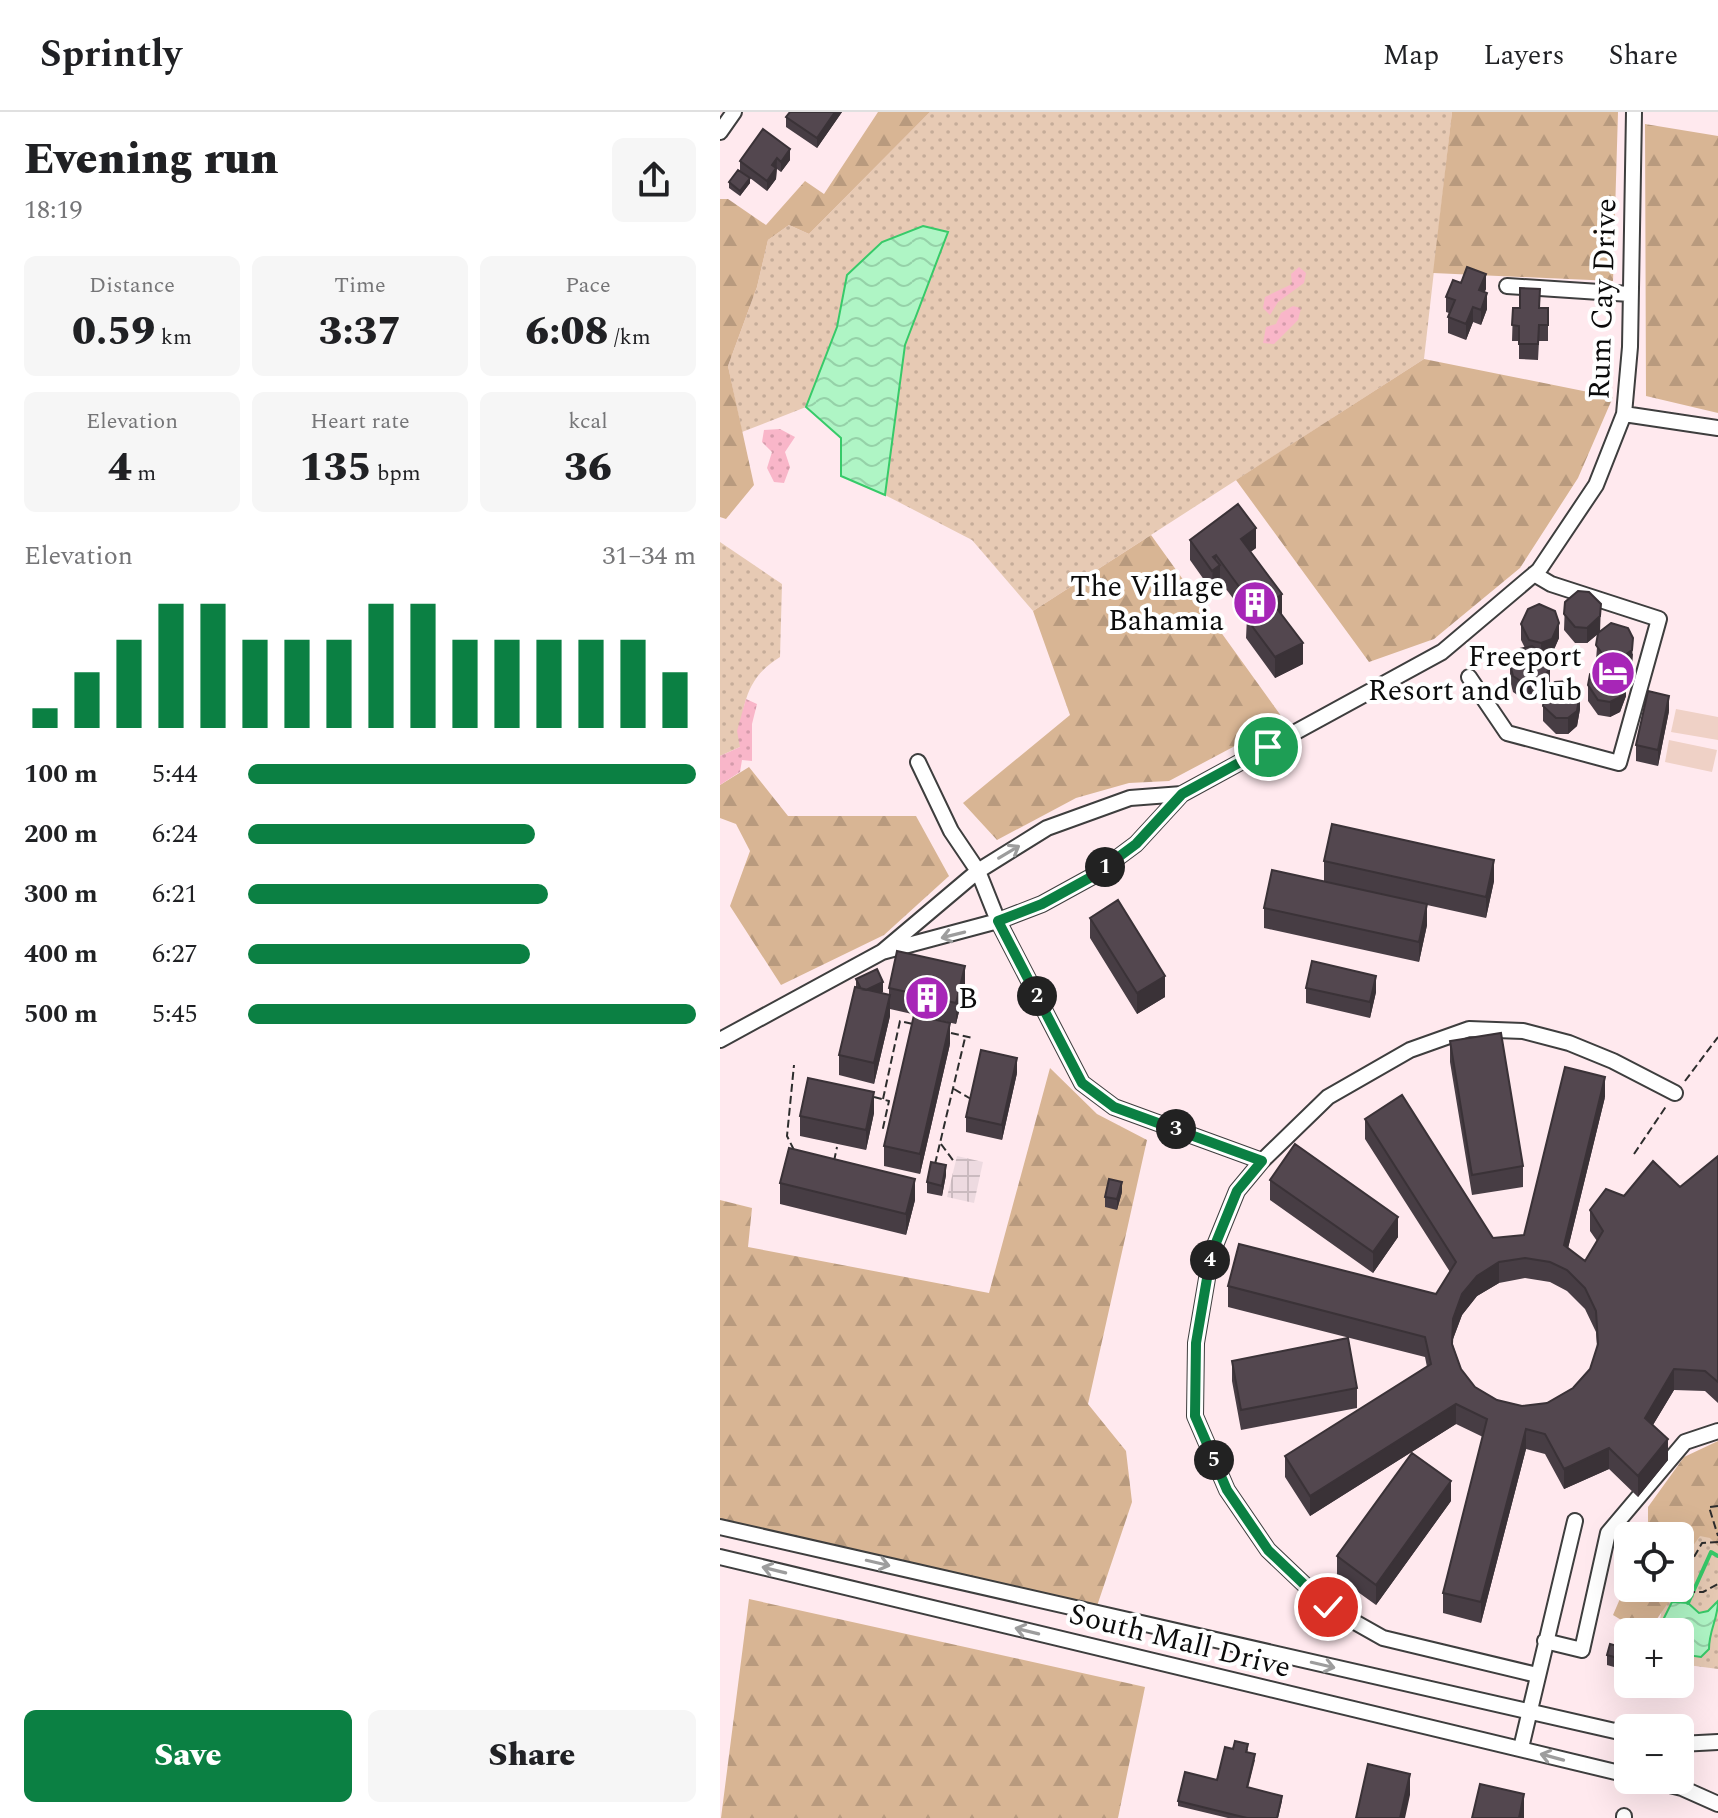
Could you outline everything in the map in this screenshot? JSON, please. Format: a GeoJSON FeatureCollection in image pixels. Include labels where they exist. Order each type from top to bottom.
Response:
{"type":"FeatureCollection","features":[{"type":"Feature","properties":{"kind":"street"},"geometry":{"type":"LineString","coordinates":[[720,132],[734,112]]}},
{"type":"Feature","properties":{"kind":"street","name":"Rum Cay Drive"},"geometry":{"type":"LineString","coordinates":[[882,952],[998,921],[1042,904],[1093,876],[1136,844],[1182,794],[1442,652],[1534,574],[1596,485],[1624,414],[1634,112]]}},
{"type":"Feature","properties":{"kind":"street"},"geometry":{"type":"LineString","coordinates":[[1507,286],[1630,294]]}},
{"type":"Feature","properties":{"kind":"street"},"geometry":{"type":"LineString","coordinates":[[1624,414],[1718,428]]}},
{"type":"Feature","properties":{"kind":"street"},"geometry":{"type":"LineString","coordinates":[[1469,677],[1507,733],[1619,763],[1659,619],[1551,584],[1534,574]]}},
{"type":"Feature","properties":{"kind":"street"},"geometry":{"type":"LineString","coordinates":[[918,762],[951,831],[978,871],[998,921],[1082,1083],[1114,1107],[1262,1161]]}},
{"type":"Feature","properties":{"kind":"street","name":"Rum Cay Drive"},"geometry":{"type":"LineString","coordinates":[[720,1040],[882,952],[978,871],[1047,828],[1130,798],[1182,794]]}},
{"type":"Feature","properties":{"kind":"street"},"geometry":{"type":"LineString","coordinates":[[1537,1675],[1383,1638],[1328,1607],[1268,1550],[1227,1490],[1195,1416],[1196,1343],[1211,1255],[1237,1191],[1262,1161],[1328,1097],[1410,1050],[1469,1029],[1523,1031],[1569,1043],[1613,1061],[1675,1093]]}},
{"type":"Feature","properties":{"kind":"street"},"geometry":{"type":"LineString","coordinates":[[1545,1641],[1582,1650],[1608,1533],[1685,1442],[1718,1431]]}},
{"type":"Feature","properties":{"kind":"street"},"geometry":{"type":"LineString","coordinates":[[1521,1748],[1575,1521]]}},
{"type":"Feature","properties":{"kind":"street","name":"South Mall Drive"},"geometry":{"type":"LineString","coordinates":[[720,1527],[1614,1731]]}},
{"type":"Feature","properties":{"kind":"street","name":"South Mall Drive"},"geometry":{"type":"LineString","coordinates":[[720,1557],[1614,1771]]}},
{"type":"Feature","properties":{"kind":"street"},"geometry":{"type":"LineString","coordinates":[[1694,1743],[1718,1742]]}},
{"type":"Feature","properties":{"kind":"street"},"geometry":{"type":"LineString","coordinates":[[1694,1793],[1718,1804]]}},
{"type":"Feature","properties":{"kind":"path"},"geometry":{"type":"LineString","coordinates":[[883,1099],[900,1021],[913,1024]]}},
{"type":"Feature","properties":{"kind":"path"},"geometry":{"type":"LineString","coordinates":[[939,1030],[973,1038]]}},
{"type":"Feature","properties":{"kind":"path"},"geometry":{"type":"LineString","coordinates":[[933,1170],[965,1036]]}},
{"type":"Feature","properties":{"kind":"path"},"geometry":{"type":"LineString","coordinates":[[794,1065],[787,1136],[796,1156]]}},
{"type":"Feature","properties":{"kind":"path"},"geometry":{"type":"LineString","coordinates":[[946,1077],[955,1079]]}},
{"type":"Feature","properties":{"kind":"path"},"geometry":{"type":"LineString","coordinates":[[953,1088],[971,1099]]}},
{"type":"Feature","properties":{"kind":"path"},"geometry":{"type":"LineString","coordinates":[[868,1096],[889,1101],[883,1128],[890,1129]]}},
{"type":"Feature","properties":{"kind":"path"},"geometry":{"type":"LineString","coordinates":[[932,1137],[940,1141],[955,1163]]}},
{"type":"Feature","properties":{"kind":"path"},"geometry":{"type":"LineString","coordinates":[[833,1165],[837,1147]]}},
{"type":"Feature","properties":{"kind":"path"},"geometry":{"type":"LineString","coordinates":[[1718,1506],[1709,1507],[1718,1536]]}},
{"type":"Feature","properties":{"kind":"path"},"geometry":{"type":"LineString","coordinates":[[1718,1542],[1702,1543],[1690,1564],[1684,1592],[1703,1592],[1718,1584]]}},
{"type":"Feature","properties":{"kind":"shaded area"},"geometry":{"type":"Polygon","coordinates":[[[930,112],[1452,112],[1424,359],[1033,611],[972,540],[885,495],[905,345],[948,232],[847,275],[837,327],[806,407],[742,432],[728,366],[757,287],[768,240],[789,225],[809,234],[930,112]]]}},
{"type":"Feature","properties":{"kind":"shaded area"},"geometry":{"type":"Polygon","coordinates":[[[720,542],[782,584],[780,657],[759,675],[747,696],[740,747],[720,756],[720,542]]]}},
{"type":"Feature","properties":{"kind":"shaded area"},"geometry":{"type":"Polygon","coordinates":[[[1676,709],[1718,717],[1718,740],[1671,732],[1676,709]]]}},
{"type":"Feature","properties":{"kind":"shaded area"},"geometry":{"type":"Polygon","coordinates":[[[1669,740],[1717,750],[1712,772],[1665,762],[1669,740]]]}},
{"type":"Feature","properties":{"kind":"shaded area"},"geometry":{"type":"Polygon","coordinates":[[[957,1156],[983,1162],[974,1203],[947,1197],[957,1156]]]}},
{"type":"Feature","properties":{"kind":"shaded area"},"geometry":{"type":"Polygon","coordinates":[[[1718,1460],[1718,1669],[1694,1666],[1694,1618],[1660,1618],[1664,1602],[1694,1602],[1694,1522],[1687,1522],[1718,1460]]]}},
{"type":"Feature","properties":{"kind":"green space"},"geometry":{"type":"Polygon","coordinates":[[[878,112],[930,112],[809,234],[789,225],[768,240],[757,287],[728,366],[754,485],[726,519],[720,517],[720,199],[728,199],[766,225],[805,181],[824,194],[878,112]]]}},
{"type":"Feature","properties":{"kind":"green space"},"geometry":{"type":"Polygon","coordinates":[[[1452,112],[1618,112],[1613,281],[1433,273],[1452,112]]]}},
{"type":"Feature","properties":{"kind":"green space"},"geometry":{"type":"Polygon","coordinates":[[[1645,124],[1718,136],[1718,413],[1646,396],[1645,124]]]}},
{"type":"Feature","properties":{"kind":"green space"},"geometry":{"type":"Polygon","coordinates":[[[1424,359],[1613,397],[1578,478],[1520,568],[1434,639],[1369,662],[1236,480],[1424,359]]]}},
{"type":"Feature","properties":{"kind":"green space"},"geometry":{"type":"Polygon","coordinates":[[[1151,535],[1284,720],[1169,781],[1129,783],[1076,798],[997,840],[963,803],[1070,715],[1033,611],[1151,535]]]}},
{"type":"Feature","properties":{"kind":"green space"},"geometry":{"type":"Polygon","coordinates":[[[749,767],[788,816],[916,816],[949,876],[884,935],[781,985],[730,906],[750,851],[736,824],[720,818],[720,785],[749,767]]]}},
{"type":"Feature","properties":{"kind":"green space"},"geometry":{"type":"Polygon","coordinates":[[[1050,1068],[1097,1114],[1147,1140],[1088,1404],[1126,1451],[1132,1502],[1097,1606],[720,1520],[720,1200],[752,1208],[748,1247],[989,1293],[1050,1068]]]}},
{"type":"Feature","properties":{"kind":"green space"},"geometry":{"type":"Polygon","coordinates":[[[1718,1441],[1718,1546],[1710,1538],[1700,1536],[1694,1544],[1694,1522],[1648,1522],[1648,1507],[1684,1457],[1718,1441]]]}},
{"type":"Feature","properties":{"kind":"green space"},"geometry":{"type":"Polygon","coordinates":[[[749,1599],[1145,1687],[1118,1818],[721,1818],[749,1599]]]}},
{"type":"Feature","properties":{"kind":"green space"},"geometry":{"type":"Polygon","coordinates":[[[1619,1602],[1669,1602],[1658,1618],[1618,1618],[1613,1615],[1619,1602]]]}},
{"type":"Feature","properties":{"kind":"sand"},"geometry":{"type":"Polygon","coordinates":[[[1299,267],[1306,273],[1304,283],[1278,302],[1270,315],[1263,308],[1265,297],[1292,284],[1291,274],[1299,267]]]}},
{"type":"Feature","properties":{"kind":"sand"},"geometry":{"type":"Polygon","coordinates":[[[1293,306],[1301,308],[1298,320],[1274,344],[1263,343],[1266,327],[1276,324],[1281,313],[1293,306]]]}},
{"type":"Feature","properties":{"kind":"sand"},"geometry":{"type":"Polygon","coordinates":[[[780,429],[795,437],[785,452],[790,467],[784,483],[774,482],[767,468],[772,452],[762,442],[764,430],[780,429]]]}},
{"type":"Feature","properties":{"kind":"sand"},"geometry":{"type":"Polygon","coordinates":[[[746,699],[757,704],[752,724],[752,761],[742,760],[740,772],[720,785],[720,756],[740,747],[737,731],[746,699]]]}},
{"type":"Feature","properties":{"kind":"water"},"geometry":{"type":"Polygon","coordinates":[[[923,226],[948,232],[905,345],[885,495],[841,476],[841,438],[806,407],[837,327],[847,275],[882,242],[923,226]]]}},
{"type":"Feature","properties":{"kind":"water"},"geometry":{"type":"Polygon","coordinates":[[[1718,1601],[1709,1649],[1701,1657],[1694,1656],[1694,1618],[1664,1618],[1672,1602],[1688,1603],[1699,1613],[1708,1611],[1718,1601]]]}},
{"type":"Feature","properties":{"kind":"building"},"geometry":{"type":"Polygon","coordinates":[[[790,112],[835,112],[817,138],[786,117],[790,112]]]}},
{"type":"Feature","properties":{"kind":"building"},"geometry":{"type":"Polygon","coordinates":[[[763,129],[790,149],[781,162],[777,158],[772,165],[776,168],[767,181],[740,161],[763,129]]]}},
{"type":"Feature","properties":{"kind":"building"},"geometry":{"type":"Polygon","coordinates":[[[738,170],[750,178],[740,191],[729,182],[738,170]]]}},
{"type":"Feature","properties":{"kind":"building"},"geometry":{"type":"Polygon","coordinates":[[[1467,267],[1486,274],[1479,290],[1487,293],[1481,310],[1473,307],[1466,324],[1448,317],[1455,300],[1446,297],[1453,280],[1461,283],[1467,267]]]}},
{"type":"Feature","properties":{"kind":"building"},"geometry":{"type":"Polygon","coordinates":[[[1520,288],[1540,289],[1539,308],[1548,308],[1548,325],[1539,325],[1538,344],[1519,344],[1519,326],[1512,325],[1513,308],[1520,308],[1520,288]]]}},
{"type":"Feature","properties":{"kind":"building"},"geometry":{"type":"Polygon","coordinates":[[[1238,504],[1256,528],[1241,539],[1282,594],[1272,602],[1303,643],[1275,657],[1246,618],[1256,610],[1216,555],[1213,557],[1220,565],[1212,571],[1190,540],[1238,504]]]}},
{"type":"Feature","properties":{"kind":"building"},"geometry":{"type":"Polygon","coordinates":[[[1578,591],[1589,592],[1601,604],[1600,616],[1587,628],[1575,627],[1564,614],[1565,602],[1578,591]]]}},
{"type":"Feature","properties":{"kind":"building"},"geometry":{"type":"Polygon","coordinates":[[[1539,604],[1555,611],[1559,623],[1552,639],[1541,643],[1529,640],[1521,624],[1528,609],[1539,604]]]}},
{"type":"Feature","properties":{"kind":"building"},"geometry":{"type":"Polygon","coordinates":[[[1611,623],[1628,628],[1633,638],[1632,650],[1618,660],[1606,659],[1596,645],[1598,633],[1611,623]]]}},
{"type":"Feature","properties":{"kind":"building"},"geometry":{"type":"Polygon","coordinates":[[[1532,646],[1547,656],[1550,668],[1540,683],[1528,686],[1513,676],[1510,664],[1520,649],[1532,646]]]}},
{"type":"Feature","properties":{"kind":"building"},"geometry":{"type":"Polygon","coordinates":[[[1604,664],[1621,669],[1626,680],[1620,697],[1610,702],[1598,700],[1588,685],[1590,674],[1604,664]]]}},
{"type":"Feature","properties":{"kind":"building"},"geometry":{"type":"Polygon","coordinates":[[[1567,681],[1580,693],[1577,711],[1568,718],[1556,718],[1543,706],[1546,689],[1555,682],[1567,681]]]}},
{"type":"Feature","properties":{"kind":"building"},"geometry":{"type":"Polygon","coordinates":[[[1648,691],[1669,696],[1658,750],[1636,745],[1648,691]]]}},
{"type":"Feature","properties":{"kind":"building"},"geometry":{"type":"Polygon","coordinates":[[[1332,824],[1494,860],[1486,897],[1324,861],[1332,824]]]}},
{"type":"Feature","properties":{"kind":"building"},"geometry":{"type":"Polygon","coordinates":[[[1272,870],[1427,904],[1419,942],[1264,908],[1272,870]]]}},
{"type":"Feature","properties":{"kind":"building"},"geometry":{"type":"Polygon","coordinates":[[[1118,900],[1165,976],[1137,993],[1090,918],[1118,900]]]}},
{"type":"Feature","properties":{"kind":"building"},"geometry":{"type":"Polygon","coordinates":[[[897,951],[965,966],[956,1003],[889,988],[897,951]]]}},
{"type":"Feature","properties":{"kind":"building"},"geometry":{"type":"Polygon","coordinates":[[[1312,961],[1376,976],[1370,1002],[1306,988],[1312,961]]]}},
{"type":"Feature","properties":{"kind":"building"},"geometry":{"type":"Polygon","coordinates":[[[877,969],[883,982],[866,990],[861,989],[856,979],[877,969]]]}},
{"type":"Feature","properties":{"kind":"building"},"geometry":{"type":"Polygon","coordinates":[[[855,987],[890,995],[874,1063],[839,1055],[855,987]]]}},
{"type":"Feature","properties":{"kind":"building"},"geometry":{"type":"Polygon","coordinates":[[[914,1015],[950,1023],[920,1154],[884,1146],[914,1015]]]}},
{"type":"Feature","properties":{"kind":"building"},"geometry":{"type":"Polygon","coordinates":[[[1501,1033],[1523,1166],[1472,1175],[1450,1041],[1501,1033]]]}},
{"type":"Feature","properties":{"kind":"building"},"geometry":{"type":"Polygon","coordinates":[[[981,1050],[1017,1058],[1002,1125],[966,1117],[981,1050]]]}},
{"type":"Feature","properties":{"kind":"building"},"geometry":{"type":"Polygon","coordinates":[[[1565,1067],[1605,1077],[1564,1245],[1585,1261],[1603,1231],[1590,1210],[1606,1189],[1624,1196],[1653,1161],[1680,1187],[1718,1156],[1718,1382],[1705,1371],[1674,1369],[1645,1418],[1668,1439],[1638,1476],[1609,1448],[1564,1469],[1545,1434],[1526,1429],[1481,1602],[1443,1593],[1487,1419],[1456,1404],[1310,1496],[1285,1456],[1431,1364],[1425,1337],[1228,1286],[1239,1244],[1436,1294],[1456,1262],[1365,1119],[1402,1095],[1493,1238],[1524,1235],[1565,1067]],[[1525,1258],[1499,1262],[1477,1276],[1462,1294],[1453,1319],[1452,1344],[1461,1369],[1475,1387],[1497,1400],[1522,1406],[1547,1403],[1573,1388],[1590,1369],[1598,1344],[1596,1311],[1585,1288],[1567,1270],[1550,1262],[1525,1258]]]}},
{"type":"Feature","properties":{"kind":"building"},"geometry":{"type":"Polygon","coordinates":[[[808,1078],[874,1092],[866,1130],[800,1116],[808,1078]]]}},
{"type":"Feature","properties":{"kind":"building"},"geometry":{"type":"Polygon","coordinates":[[[1295,1144],[1398,1217],[1373,1252],[1270,1180],[1295,1144]]]}},
{"type":"Feature","properties":{"kind":"building"},"geometry":{"type":"Polygon","coordinates":[[[789,1148],[915,1179],[906,1214],[780,1183],[789,1148]]]}},
{"type":"Feature","properties":{"kind":"building"},"geometry":{"type":"Polygon","coordinates":[[[931,1162],[946,1165],[942,1186],[927,1182],[931,1162]]]}},
{"type":"Feature","properties":{"kind":"building"},"geometry":{"type":"Polygon","coordinates":[[[1109,1179],[1122,1182],[1117,1199],[1105,1197],[1109,1179]]]}},
{"type":"Feature","properties":{"kind":"building"},"geometry":{"type":"Polygon","coordinates":[[[1348,1338],[1357,1388],[1241,1410],[1232,1361],[1348,1338]]]}},
{"type":"Feature","properties":{"kind":"building"},"geometry":{"type":"Polygon","coordinates":[[[1412,1453],[1451,1481],[1376,1585],[1337,1556],[1412,1453]]]}},
{"type":"Feature","properties":{"kind":"building"},"geometry":{"type":"Polygon","coordinates":[[[1610,1644],[1614,1645],[1614,1657],[1607,1655],[1610,1644]]]}},
{"type":"Feature","properties":{"kind":"building"},"geometry":{"type":"Polygon","coordinates":[[[1235,1741],[1248,1744],[1246,1752],[1255,1754],[1247,1787],[1282,1796],[1277,1818],[1247,1818],[1178,1801],[1185,1772],[1217,1780],[1225,1747],[1233,1749],[1235,1741]]]}},
{"type":"Feature","properties":{"kind":"building"},"geometry":{"type":"Polygon","coordinates":[[[1368,1764],[1410,1774],[1400,1818],[1356,1818],[1368,1764]]]}},
{"type":"Feature","properties":{"kind":"building"},"geometry":{"type":"Polygon","coordinates":[[[1480,1784],[1524,1794],[1519,1818],[1472,1818],[1480,1784]]]}},
{"type":"Feature","properties":{"kind":"waterway"},"geometry":{"type":"LineString","coordinates":[[1688,1603],[1711,1552],[1718,1556]]}},
{"type":"Feature","properties":{"kind":"place","name":"The Village Bahamia"},"geometry":{"type":"Point","coordinates":[1255,603]}},
{"type":"Feature","properties":{"kind":"place","name":"Freeport Resort and Club"},"geometry":{"type":"Point","coordinates":[1613,673]}},
{"type":"Feature","properties":{"kind":"place","name":"B"},"geometry":{"type":"Point","coordinates":[927,998]}},
{"type":"Feature","properties":{"kind":"route"},"geometry":{"type":"LineString","coordinates":[[1268,747],[1182,794],[1136,844],[1093,876],[1042,904],[998,921],[1082,1083],[1114,1107],[1262,1161],[1237,1191],[1211,1255],[1196,1343],[1195,1416],[1227,1490],[1268,1550],[1328,1607]]}}]}
